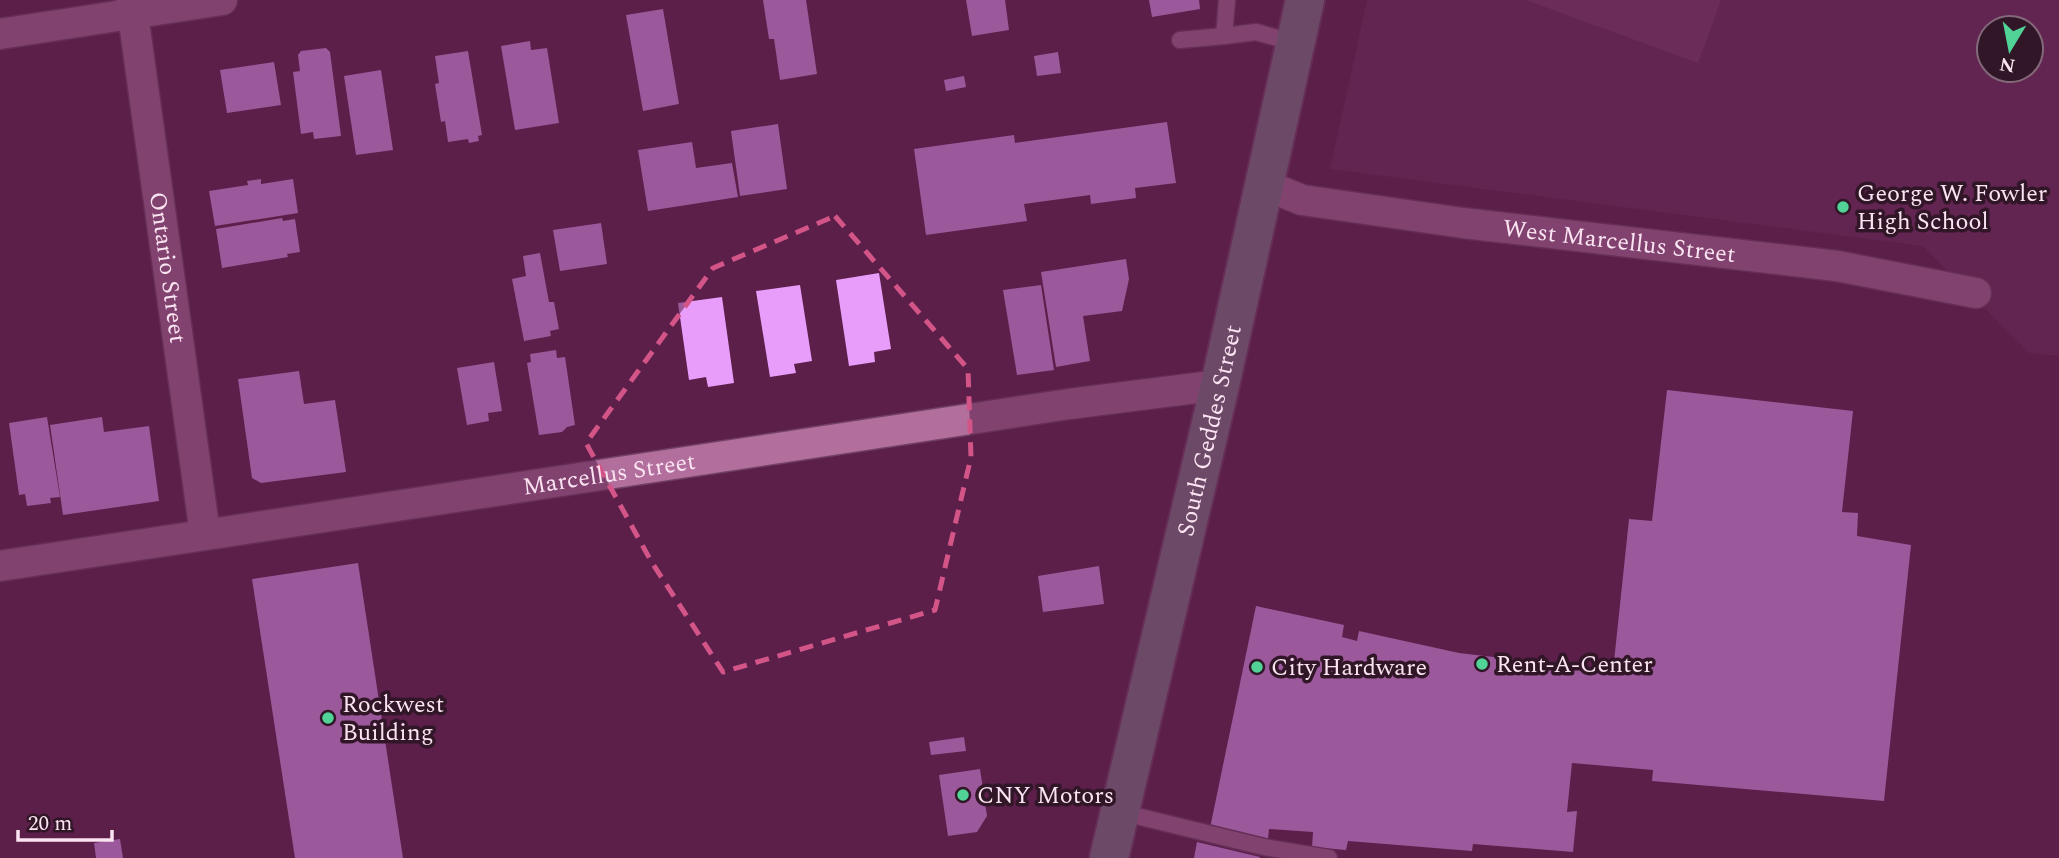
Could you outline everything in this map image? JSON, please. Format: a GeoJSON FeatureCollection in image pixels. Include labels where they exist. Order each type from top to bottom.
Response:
{"type":"FeatureCollection","features":[{"type":"Feature","properties":{"kind":"main road","name":"South Geddes Street"},"geometry":{"type":"LineString","coordinates":[[1109,858],[1220,385],[1304,0]]}},
{"type":"Feature","properties":{"kind":"street"},"geometry":{"type":"LineString","coordinates":[[0,34],[132,7],[222,0]]}},
{"type":"Feature","properties":{"kind":"street","name":"Ontario Street"},"geometry":{"type":"LineString","coordinates":[[132,7],[205,534]]}},
{"type":"Feature","properties":{"kind":"street","name":"West Marcellus Street"},"geometry":{"type":"LineString","coordinates":[[1265,185],[1302,200],[1463,223],[1837,266],[1976,293]]}},
{"type":"Feature","properties":{"kind":"street","name":"Marcellus Street"},"geometry":{"type":"LineString","coordinates":[[0,566],[1069,404],[1220,385]]}},
{"type":"Feature","properties":{"kind":"lane"},"geometry":{"type":"LineString","coordinates":[[1224,36],[1227,0]]}},
{"type":"Feature","properties":{"kind":"lane"},"geometry":{"type":"LineString","coordinates":[[1180,40],[1256,32],[1295,43]]}},
{"type":"Feature","properties":{"kind":"lane"},"geometry":{"type":"LineString","coordinates":[[1119,812],[1264,847],[1329,858]]}},
{"type":"Feature","properties":{"kind":"highlighted area"},"geometry":{"type":"Polygon","coordinates":[[[835,216],[968,369],[971,457],[935,610],[723,672],[651,561],[586,443],[713,268],[835,216]]]}},
{"type":"Feature","properties":{"kind":"shaded area","name":"George W. Fowler High School"},"geometry":{"type":"Polygon","coordinates":[[[1367,0],[2059,0],[2059,356],[2029,353],[1923,246],[1330,169],[1367,0]]]}},
{"type":"Feature","properties":{"kind":"shaded area"},"geometry":{"type":"Polygon","coordinates":[[[1526,0],[1721,0],[1698,63],[1526,0]]]}},
{"type":"Feature","properties":{"kind":"building"},"geometry":{"type":"Polygon","coordinates":[[[763,0],[806,0],[817,74],[780,80],[774,39],[769,39],[763,0]]]}},
{"type":"Feature","properties":{"kind":"building"},"geometry":{"type":"Polygon","coordinates":[[[966,0],[1005,0],[1009,30],[972,36],[966,0]]]}},
{"type":"Feature","properties":{"kind":"building"},"geometry":{"type":"Polygon","coordinates":[[[1149,0],[1199,0],[1200,9],[1152,17],[1149,0]]]}},
{"type":"Feature","properties":{"kind":"building"},"geometry":{"type":"Polygon","coordinates":[[[663,9],[679,104],[643,111],[626,15],[663,9]]]}},
{"type":"Feature","properties":{"kind":"building"},"geometry":{"type":"Polygon","coordinates":[[[530,41],[531,50],[547,48],[559,123],[515,130],[501,46],[530,41]]]}},
{"type":"Feature","properties":{"kind":"building"},"geometry":{"type":"Polygon","coordinates":[[[326,48],[330,52],[341,136],[314,139],[313,132],[301,134],[293,72],[300,71],[298,55],[301,51],[326,48]]]}},
{"type":"Feature","properties":{"kind":"building"},"geometry":{"type":"Polygon","coordinates":[[[468,51],[482,135],[478,136],[479,141],[469,143],[468,139],[448,142],[445,121],[441,122],[435,84],[439,83],[435,56],[468,51]]]}},
{"type":"Feature","properties":{"kind":"building"},"geometry":{"type":"Polygon","coordinates":[[[1058,52],[1061,73],[1037,76],[1034,56],[1058,52]]]}},
{"type":"Feature","properties":{"kind":"building"},"geometry":{"type":"Polygon","coordinates":[[[274,62],[281,105],[227,113],[220,70],[274,62]]]}},
{"type":"Feature","properties":{"kind":"building"},"geometry":{"type":"Polygon","coordinates":[[[381,70],[393,150],[356,155],[344,76],[381,70]]]}},
{"type":"Feature","properties":{"kind":"building"},"geometry":{"type":"Polygon","coordinates":[[[964,76],[966,87],[946,91],[944,80],[964,76]]]}},
{"type":"Feature","properties":{"kind":"building"},"geometry":{"type":"Polygon","coordinates":[[[1167,122],[1176,183],[1135,188],[1136,198],[1091,204],[1090,195],[1024,204],[1027,221],[926,235],[914,149],[1014,135],[1015,143],[1167,122]]]}},
{"type":"Feature","properties":{"kind":"building"},"geometry":{"type":"Polygon","coordinates":[[[778,124],[787,189],[740,196],[731,131],[778,124]]]}},
{"type":"Feature","properties":{"kind":"building"},"geometry":{"type":"Polygon","coordinates":[[[692,142],[696,168],[732,163],[738,197],[648,211],[638,150],[692,142]]]}},
{"type":"Feature","properties":{"kind":"building"},"geometry":{"type":"Polygon","coordinates":[[[261,179],[261,184],[293,179],[298,213],[215,226],[209,191],[248,185],[247,181],[261,179]]]}},
{"type":"Feature","properties":{"kind":"building"},"geometry":{"type":"Polygon","coordinates":[[[282,218],[283,221],[295,219],[300,252],[287,254],[288,257],[222,268],[216,229],[282,218]]]}},
{"type":"Feature","properties":{"kind":"building"},"geometry":{"type":"Polygon","coordinates":[[[601,223],[607,264],[560,271],[553,230],[601,223]]]}},
{"type":"Feature","properties":{"kind":"building"},"geometry":{"type":"Polygon","coordinates":[[[540,253],[549,302],[554,302],[559,329],[550,331],[551,336],[524,341],[512,279],[526,276],[523,256],[540,253]]]}},
{"type":"Feature","properties":{"kind":"building"},"geometry":{"type":"Polygon","coordinates":[[[1126,259],[1129,279],[1122,311],[1083,316],[1090,361],[1056,367],[1041,272],[1126,259]]]}},
{"type":"Feature","properties":{"kind":"building"},"geometry":{"type":"Polygon","coordinates":[[[879,273],[891,349],[874,352],[875,362],[849,366],[836,280],[879,273]]]}},
{"type":"Feature","properties":{"kind":"building"},"geometry":{"type":"Polygon","coordinates":[[[800,285],[812,361],[794,364],[796,373],[770,377],[756,291],[800,285]]]}},
{"type":"Feature","properties":{"kind":"building"},"geometry":{"type":"Polygon","coordinates":[[[1041,285],[1054,370],[1017,375],[1003,290],[1041,285]]]}},
{"type":"Feature","properties":{"kind":"building"},"geometry":{"type":"Polygon","coordinates":[[[722,297],[734,383],[708,387],[706,377],[689,380],[678,303],[722,297]]]}},
{"type":"Feature","properties":{"kind":"building"},"geometry":{"type":"Polygon","coordinates":[[[556,350],[557,358],[565,357],[575,425],[562,432],[539,435],[527,363],[531,362],[530,354],[556,350]]]}},
{"type":"Feature","properties":{"kind":"building"},"geometry":{"type":"Polygon","coordinates":[[[494,362],[502,411],[488,413],[489,421],[467,425],[457,368],[494,362]]]}},
{"type":"Feature","properties":{"kind":"building"},"geometry":{"type":"Polygon","coordinates":[[[299,371],[304,404],[335,400],[346,472],[261,483],[252,478],[238,379],[299,371]]]}},
{"type":"Feature","properties":{"kind":"building"},"geometry":{"type":"Polygon","coordinates":[[[1667,390],[1853,411],[1842,512],[1858,513],[1857,536],[1911,545],[1884,801],[1652,781],[1653,770],[1572,763],[1567,812],[1577,811],[1573,852],[1473,844],[1472,851],[1348,841],[1346,850],[1312,847],[1313,832],[1269,829],[1268,839],[1210,828],[1256,606],[1344,625],[1342,637],[1357,641],[1359,631],[1459,653],[1613,671],[1629,519],[1652,521],[1667,390]]]}},
{"type":"Feature","properties":{"kind":"building"},"geometry":{"type":"Polygon","coordinates":[[[47,417],[60,497],[50,498],[51,503],[27,506],[25,494],[19,495],[9,423],[47,417]]]}},
{"type":"Feature","properties":{"kind":"building"},"geometry":{"type":"Polygon","coordinates":[[[102,417],[104,432],[149,426],[159,501],[63,515],[50,425],[102,417]]]}},
{"type":"Feature","properties":{"kind":"building","name":"Rockwest Building"},"geometry":{"type":"Polygon","coordinates":[[[358,563],[403,858],[295,858],[252,579],[358,563]]]}},
{"type":"Feature","properties":{"kind":"building"},"geometry":{"type":"Polygon","coordinates":[[[1099,566],[1104,604],[1043,612],[1038,576],[1099,566]]]}},
{"type":"Feature","properties":{"kind":"building"},"geometry":{"type":"Polygon","coordinates":[[[964,737],[966,751],[931,755],[929,742],[964,737]]]}},
{"type":"Feature","properties":{"kind":"building","name":"CNY Motors"},"geometry":{"type":"Polygon","coordinates":[[[980,769],[987,816],[977,832],[948,836],[939,775],[980,769]]]}},
{"type":"Feature","properties":{"kind":"building"},"geometry":{"type":"Polygon","coordinates":[[[120,839],[123,858],[96,858],[94,843],[120,839]]]}},
{"type":"Feature","properties":{"kind":"building"},"geometry":{"type":"Polygon","coordinates":[[[1197,842],[1260,857],[1260,858],[1194,858],[1197,842]]]}},
{"type":"Feature","properties":{"kind":"place","name":"George W. Fowler High School"},"geometry":{"type":"Point","coordinates":[1843,207]}},
{"type":"Feature","properties":{"kind":"place","name":"Rent-A-Center"},"geometry":{"type":"Point","coordinates":[1482,664]}},
{"type":"Feature","properties":{"kind":"place","name":"City Hardware"},"geometry":{"type":"Point","coordinates":[1257,667]}},
{"type":"Feature","properties":{"kind":"place","name":"Rockwest Building"},"geometry":{"type":"Point","coordinates":[328,718]}},
{"type":"Feature","properties":{"kind":"place","name":"CNY Motors"},"geometry":{"type":"Point","coordinates":[963,795]}}]}
